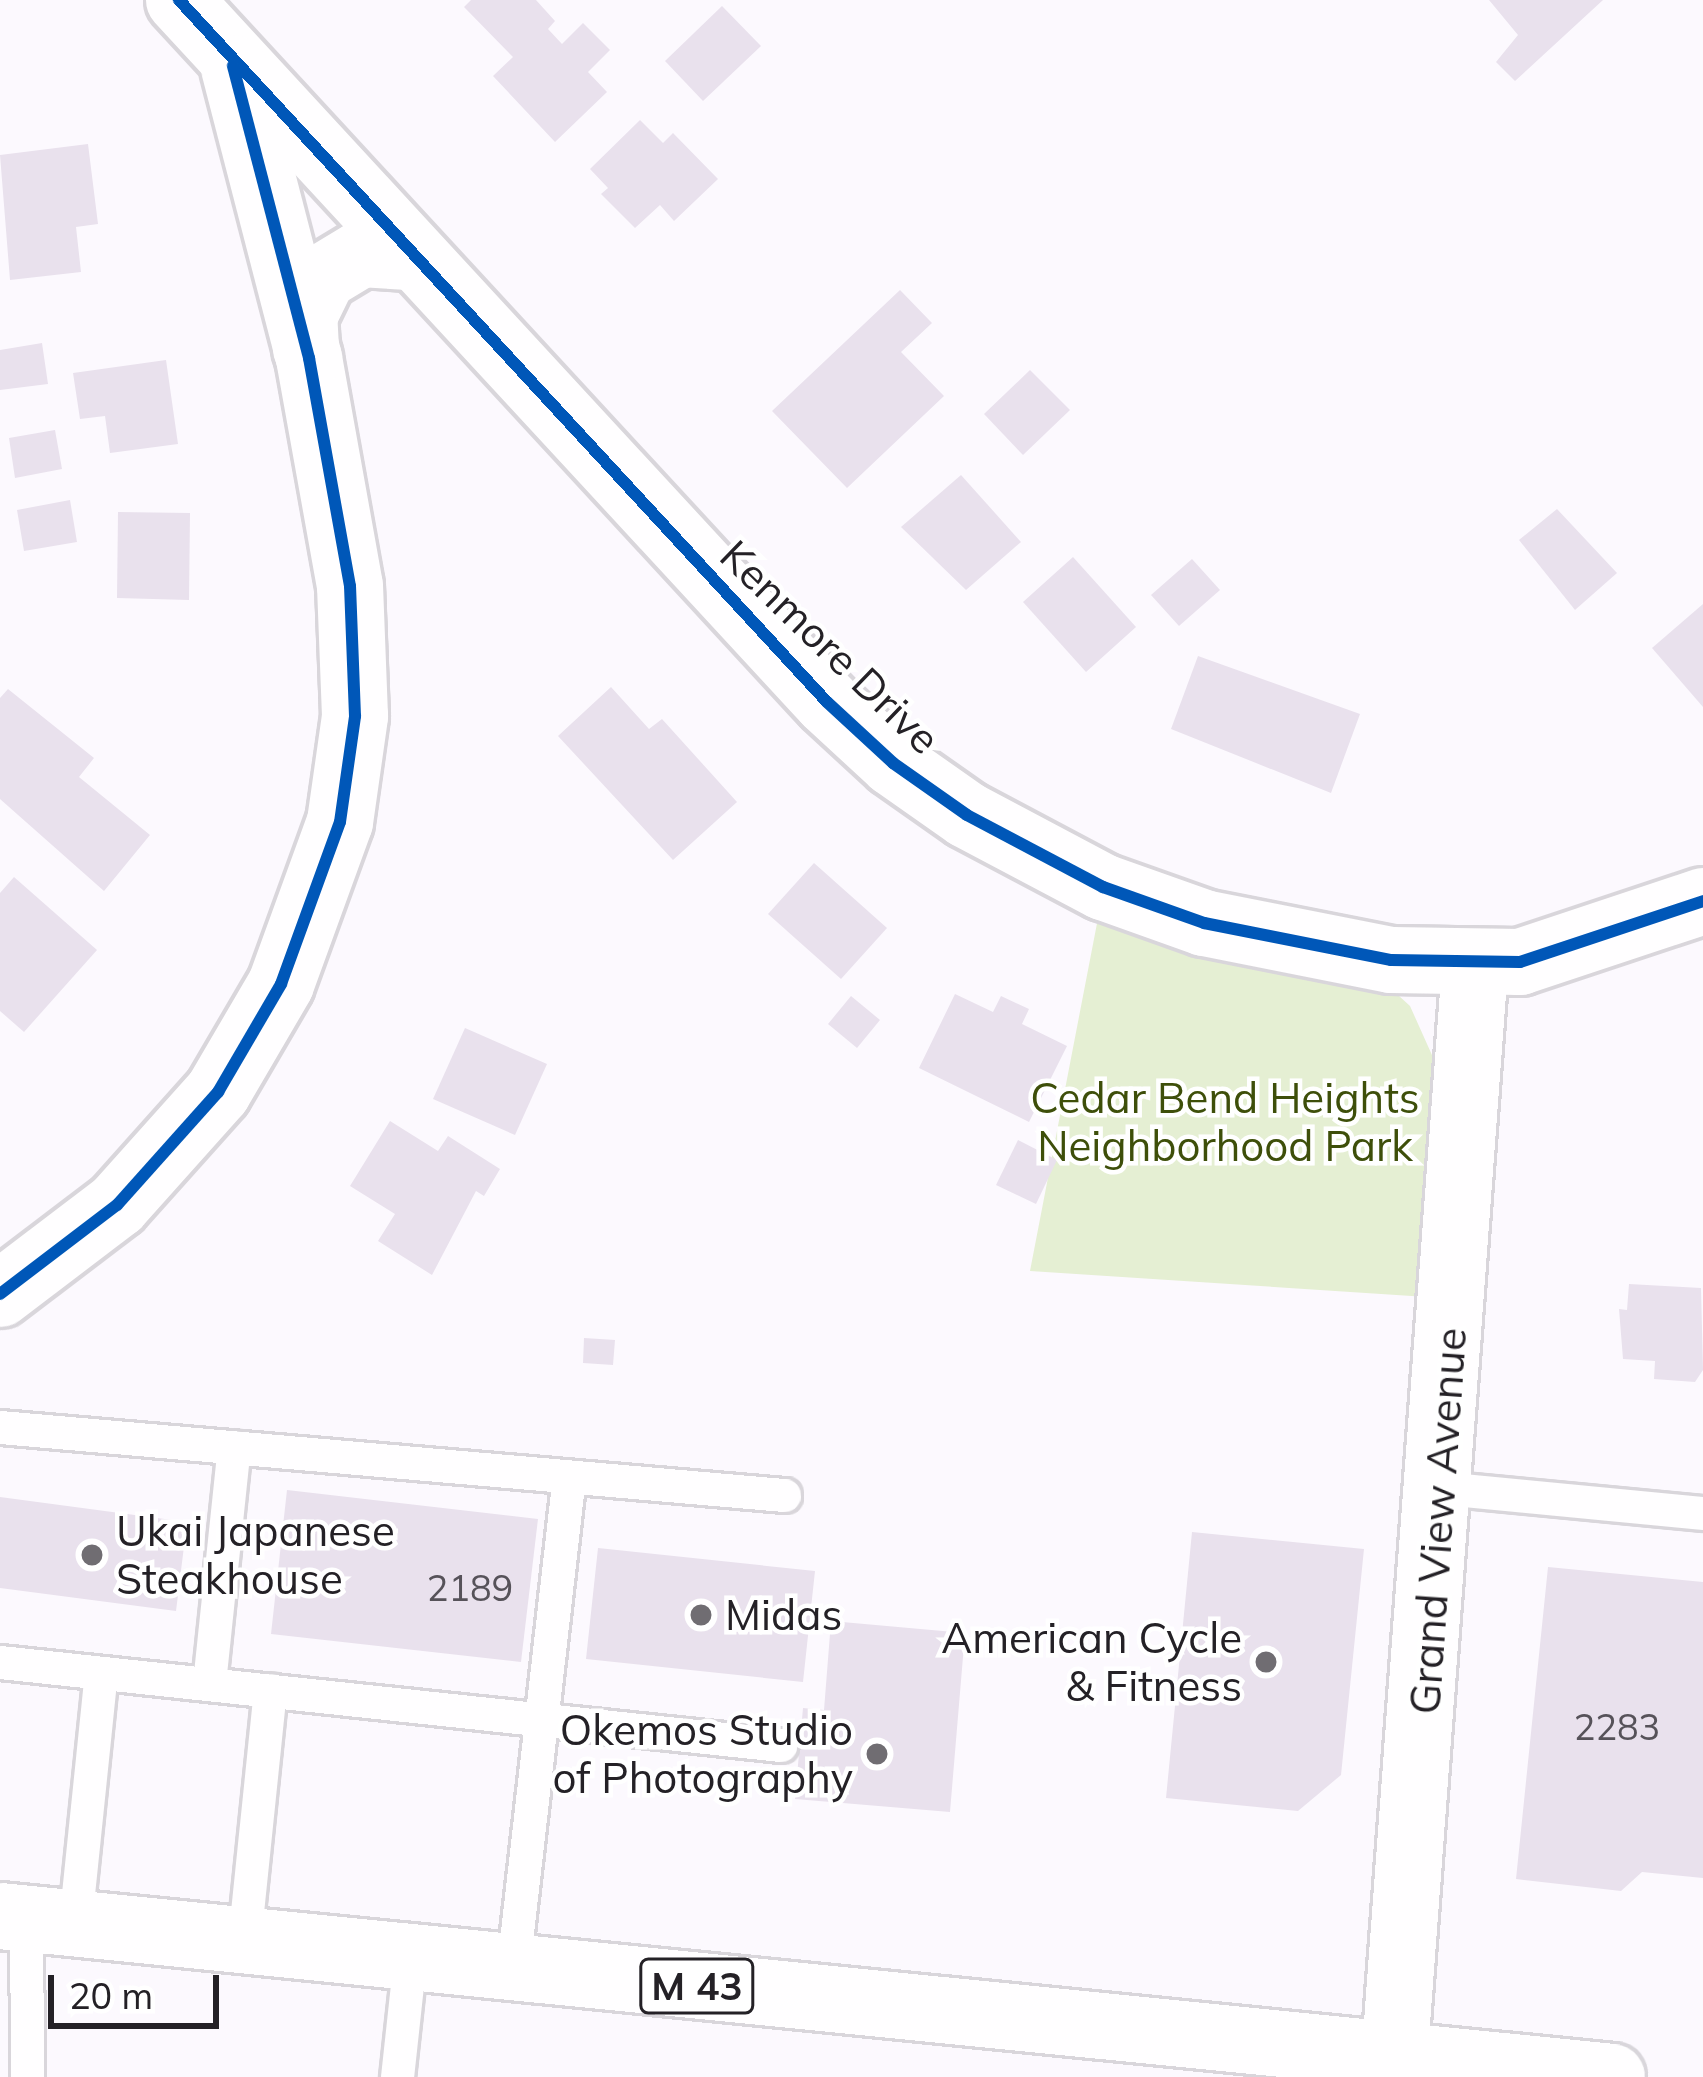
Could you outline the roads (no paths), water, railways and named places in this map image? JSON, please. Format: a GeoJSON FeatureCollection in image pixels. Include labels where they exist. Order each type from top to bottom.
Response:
{"type":"FeatureCollection","features":[{"type":"Feature","properties":{"kind":"street","name":"Kenmore Drive"},"geometry":{"type":"LineString","coordinates":[[179,0],[409,257],[827,702],[893,764],[967,814],[1103,886],[1204,923],[1307,949],[1475,965],[1564,952],[1703,901]]}},
{"type":"Feature","properties":{"kind":"street"},"geometry":{"type":"LineString","coordinates":[[0,1294],[117,1204],[218,1092],[281,984],[325,874],[350,769],[355,662],[340,512],[309,358],[232,60]]}},
{"type":"Feature","properties":{"kind":"street"},"geometry":{"type":"LineString","coordinates":[[309,358],[304,316],[323,277],[362,254],[409,257]]}},
{"type":"Feature","properties":{"kind":"street","name":"Grand View Avenue"},"geometry":{"type":"LineString","coordinates":[[1394,2065],[1442,1488],[1475,965]]}},
{"type":"Feature","properties":{"kind":"street","name":"M 43"},"geometry":{"type":"LineString","coordinates":[[34,1920],[513,1967],[1394,2065],[1612,2077]]}},
{"type":"Feature","properties":{"kind":"lane"},"geometry":{"type":"LineString","coordinates":[[0,1427],[784,1495]]}},
{"type":"Feature","properties":{"kind":"lane"},"geometry":{"type":"LineString","coordinates":[[209,1683],[234,1447]]}},
{"type":"Feature","properties":{"kind":"lane"},"geometry":{"type":"LineString","coordinates":[[513,1967],[569,1477]]}},
{"type":"Feature","properties":{"kind":"lane"},"geometry":{"type":"LineString","coordinates":[[1442,1488],[1703,1513]]}},
{"type":"Feature","properties":{"kind":"lane"},"geometry":{"type":"LineString","coordinates":[[0,1662],[781,1745]]}},
{"type":"Feature","properties":{"kind":"lane"},"geometry":{"type":"LineString","coordinates":[[27,2077],[34,1920],[101,1673]]}},
{"type":"Feature","properties":{"kind":"lane"},"geometry":{"type":"LineString","coordinates":[[244,1941],[270,1690]]}},
{"type":"Feature","properties":{"kind":"lane"},"geometry":{"type":"LineString","coordinates":[[397,2077],[410,1957]]}},
{"type":"Feature","properties":{"kind":"place","name":"Ukai Japanese Steakhouse"},"geometry":{"type":"Point","coordinates":[92,1555]}},
{"type":"Feature","properties":{"kind":"place","name":"Midas"},"geometry":{"type":"Point","coordinates":[701,1615]}},
{"type":"Feature","properties":{"kind":"place","name":"American Cycle & Fitness"},"geometry":{"type":"Point","coordinates":[1266,1662]}},
{"type":"Feature","properties":{"kind":"place","name":"Okemos Studio of Photography"},"geometry":{"type":"Point","coordinates":[877,1754]}},
{"type":"Feature","properties":{"kind":"park label","name":"Cedar Bend Heights Neighborhood Park"},"geometry":{"type":"Point","coordinates":[1225,1122]}}]}
